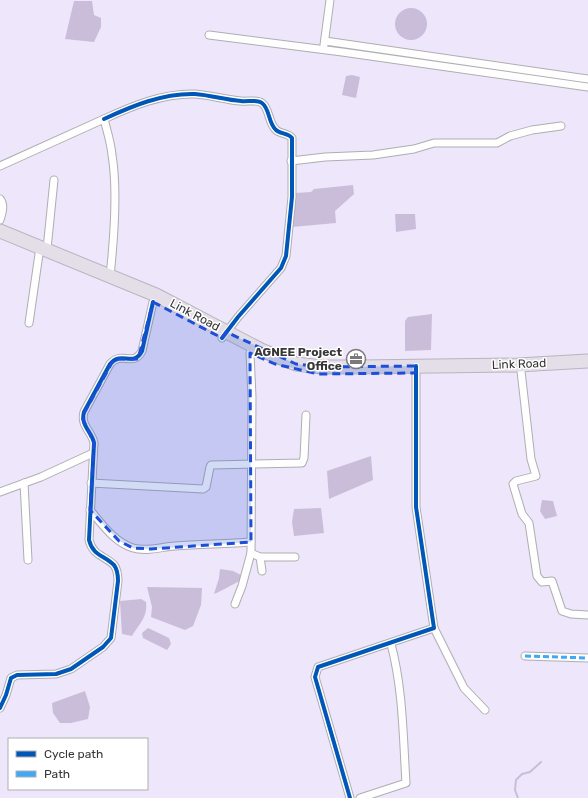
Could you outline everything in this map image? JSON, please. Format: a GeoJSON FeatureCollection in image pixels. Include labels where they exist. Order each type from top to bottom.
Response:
{"type":"FeatureCollection","features":[{"type":"Feature","properties":{"kind":"highway","name":"Link Road"},"geometry":{"type":"LineString","coordinates":[[0,231],[224,335],[296,364],[337,367],[521,371],[588,369]]}},
{"type":"Feature","properties":{"kind":"highway","name":"Link Road"},"geometry":{"type":"LineString","coordinates":[[0,238],[43,251],[156,295],[224,335],[250,353],[275,364],[294,370],[318,374],[588,361]]}},
{"type":"Feature","properties":{"kind":"street"},"geometry":{"type":"LineString","coordinates":[[324,50],[330,0]]}},
{"type":"Feature","properties":{"kind":"street"},"geometry":{"type":"LineString","coordinates":[[210,35],[588,87]]}},
{"type":"Feature","properties":{"kind":"street"},"geometry":{"type":"LineString","coordinates":[[325,41],[588,79]]}},
{"type":"Feature","properties":{"kind":"street"},"geometry":{"type":"LineString","coordinates":[[0,166],[104,119],[144,103],[173,95],[195,94],[241,101],[262,102],[266,107],[272,124],[276,130],[290,135],[292,138],[292,197],[286,256],[281,268],[224,335]]}},
{"type":"Feature","properties":{"kind":"street"},"geometry":{"type":"LineString","coordinates":[[104,119],[114,170],[114,231],[110,276]]}},
{"type":"Feature","properties":{"kind":"street"},"geometry":{"type":"LineString","coordinates":[[291,161],[325,157],[373,155],[414,149],[434,143],[497,143],[510,136],[532,130],[561,126]]}},
{"type":"Feature","properties":{"kind":"street"},"geometry":{"type":"LineString","coordinates":[[29,323],[43,251],[54,180]]}},
{"type":"Feature","properties":{"kind":"street"},"geometry":{"type":"LineString","coordinates":[[0,199],[3,206],[0,220]]}},
{"type":"Feature","properties":{"kind":"street"},"geometry":{"type":"LineString","coordinates":[[0,708],[11,678],[17,675],[56,674],[71,669],[103,647],[111,638],[118,581],[117,571],[114,566],[94,552],[89,540],[93,439],[83,422],[82,417],[114,359],[135,359],[139,357],[142,351],[153,302]]}},
{"type":"Feature","properties":{"kind":"street"},"geometry":{"type":"LineString","coordinates":[[235,604],[242,586],[251,553],[252,397],[250,353]]}},
{"type":"Feature","properties":{"kind":"street"},"geometry":{"type":"LineString","coordinates":[[415,369],[416,507],[434,628],[464,688],[485,710]]}},
{"type":"Feature","properties":{"kind":"street"},"geometry":{"type":"LineString","coordinates":[[521,371],[531,459],[536,476],[516,481],[513,484],[522,514],[529,523],[537,576],[542,582],[552,581],[562,611],[571,614],[588,615]]}},
{"type":"Feature","properties":{"kind":"street"},"geometry":{"type":"LineString","coordinates":[[91,483],[203,489],[206,488],[210,467],[212,465],[302,463],[304,458],[306,415]]}},
{"type":"Feature","properties":{"kind":"street"},"geometry":{"type":"LineString","coordinates":[[0,492],[80,460],[93,453]]}},
{"type":"Feature","properties":{"kind":"street"},"geometry":{"type":"LineString","coordinates":[[24,483],[28,560]]}},
{"type":"Feature","properties":{"kind":"street"},"geometry":{"type":"LineString","coordinates":[[90,510],[107,530],[119,541],[133,548],[151,549],[174,546],[222,545],[251,542]]}},
{"type":"Feature","properties":{"kind":"street"},"geometry":{"type":"LineString","coordinates":[[251,553],[260,557],[295,557]]}},
{"type":"Feature","properties":{"kind":"street"},"geometry":{"type":"LineString","coordinates":[[260,557],[262,570]]}},
{"type":"Feature","properties":{"kind":"street"},"geometry":{"type":"LineString","coordinates":[[350,798],[315,677],[318,667],[391,644],[434,628]]}},
{"type":"Feature","properties":{"kind":"street"},"geometry":{"type":"LineString","coordinates":[[360,798],[406,783],[400,689],[397,666],[391,644]]}},
{"type":"Feature","properties":{"kind":"street"},"geometry":{"type":"LineString","coordinates":[[525,656],[588,658]]}},
{"type":"Feature","properties":{"kind":"highlighted area"},"geometry":{"type":"Polygon","coordinates":[[[153,302],[222,338],[226,332],[296,364],[322,367],[416,366],[415,373],[318,374],[275,364],[250,353],[251,542],[151,549],[133,548],[119,541],[90,510],[94,443],[82,417],[114,359],[138,359],[153,302]]]}},
{"type":"Feature","properties":{"kind":"shaded area"},"geometry":{"type":"Polygon","coordinates":[[[0,0],[588,0],[588,798],[0,798],[0,0]]]}},
{"type":"Feature","properties":{"kind":"shaded area"},"geometry":{"type":"Polygon","coordinates":[[[74,1],[92,1],[94,15],[101,18],[101,27],[94,42],[65,39],[74,1]]]}},
{"type":"Feature","properties":{"kind":"shaded area"},"geometry":{"type":"Polygon","coordinates":[[[408,8],[414,8],[424,15],[427,24],[426,30],[420,37],[414,40],[408,40],[398,33],[395,27],[395,21],[402,11],[408,8]]]}},
{"type":"Feature","properties":{"kind":"shaded area"},"geometry":{"type":"Polygon","coordinates":[[[352,75],[360,77],[356,98],[342,95],[346,76],[352,75]]]}},
{"type":"Feature","properties":{"kind":"shaded area"},"geometry":{"type":"Polygon","coordinates":[[[353,185],[354,194],[335,211],[336,223],[292,227],[295,193],[311,192],[314,189],[353,185]]]}},
{"type":"Feature","properties":{"kind":"shaded area"},"geometry":{"type":"Polygon","coordinates":[[[395,214],[415,214],[416,229],[396,232],[395,214]]]}},
{"type":"Feature","properties":{"kind":"shaded area"},"geometry":{"type":"Polygon","coordinates":[[[432,314],[431,350],[405,351],[405,321],[408,317],[432,314]]]}},
{"type":"Feature","properties":{"kind":"shaded area"},"geometry":{"type":"Polygon","coordinates":[[[371,456],[373,480],[329,499],[327,471],[371,456]]]}},
{"type":"Feature","properties":{"kind":"shaded area"},"geometry":{"type":"Polygon","coordinates":[[[542,500],[553,501],[557,516],[545,519],[540,511],[542,500]]]}},
{"type":"Feature","properties":{"kind":"shaded area"},"geometry":{"type":"Polygon","coordinates":[[[321,508],[324,533],[294,536],[292,522],[294,509],[321,508]]]}},
{"type":"Feature","properties":{"kind":"shaded area"},"geometry":{"type":"Polygon","coordinates":[[[220,569],[233,571],[241,575],[240,581],[214,594],[219,578],[220,569]]]}},
{"type":"Feature","properties":{"kind":"shaded area"},"geometry":{"type":"Polygon","coordinates":[[[147,587],[202,588],[201,605],[193,626],[185,630],[151,617],[152,607],[147,587]]]}},
{"type":"Feature","properties":{"kind":"shaded area"},"geometry":{"type":"Polygon","coordinates":[[[141,599],[146,602],[146,612],[142,620],[132,636],[122,634],[120,601],[141,599]]]}},
{"type":"Feature","properties":{"kind":"shaded area"},"geometry":{"type":"Polygon","coordinates":[[[148,628],[169,638],[171,644],[167,650],[143,638],[142,633],[148,628]]]}},
{"type":"Feature","properties":{"kind":"shaded area"},"geometry":{"type":"Polygon","coordinates":[[[85,691],[90,707],[88,719],[71,723],[60,723],[53,713],[52,703],[85,691]]]}},
{"type":"Feature","properties":{"kind":"waterway"},"geometry":{"type":"LineString","coordinates":[[518,798],[515,790],[516,780],[522,774],[530,772],[541,762]]}},
{"type":"Feature","properties":{"kind":"marked path"},"geometry":{"type":"LineString","coordinates":[[525,656],[588,658]]}},
{"type":"Feature","properties":{"kind":"cycle path"},"geometry":{"type":"LineString","coordinates":[[104,119],[148,101],[183,94],[195,94],[260,102],[265,106],[273,127],[292,138],[292,197],[286,256],[281,268],[238,317],[222,338]]}},
{"type":"Feature","properties":{"kind":"cycle path"},"geometry":{"type":"LineString","coordinates":[[0,708],[11,678],[17,675],[56,674],[71,669],[103,647],[111,638],[118,574],[114,565],[96,552],[89,540],[94,443],[85,425],[83,417],[84,412],[110,364],[119,358],[131,359],[139,356],[142,351],[153,302]]}},
{"type":"Feature","properties":{"kind":"cycle path"},"geometry":{"type":"LineString","coordinates":[[350,798],[315,677],[318,667],[434,628],[416,507],[416,366]]}},
{"type":"Feature","properties":{"kind":"place","name":"AGNEE Project Office"},"geometry":{"type":"Point","coordinates":[356,359]}}]}
